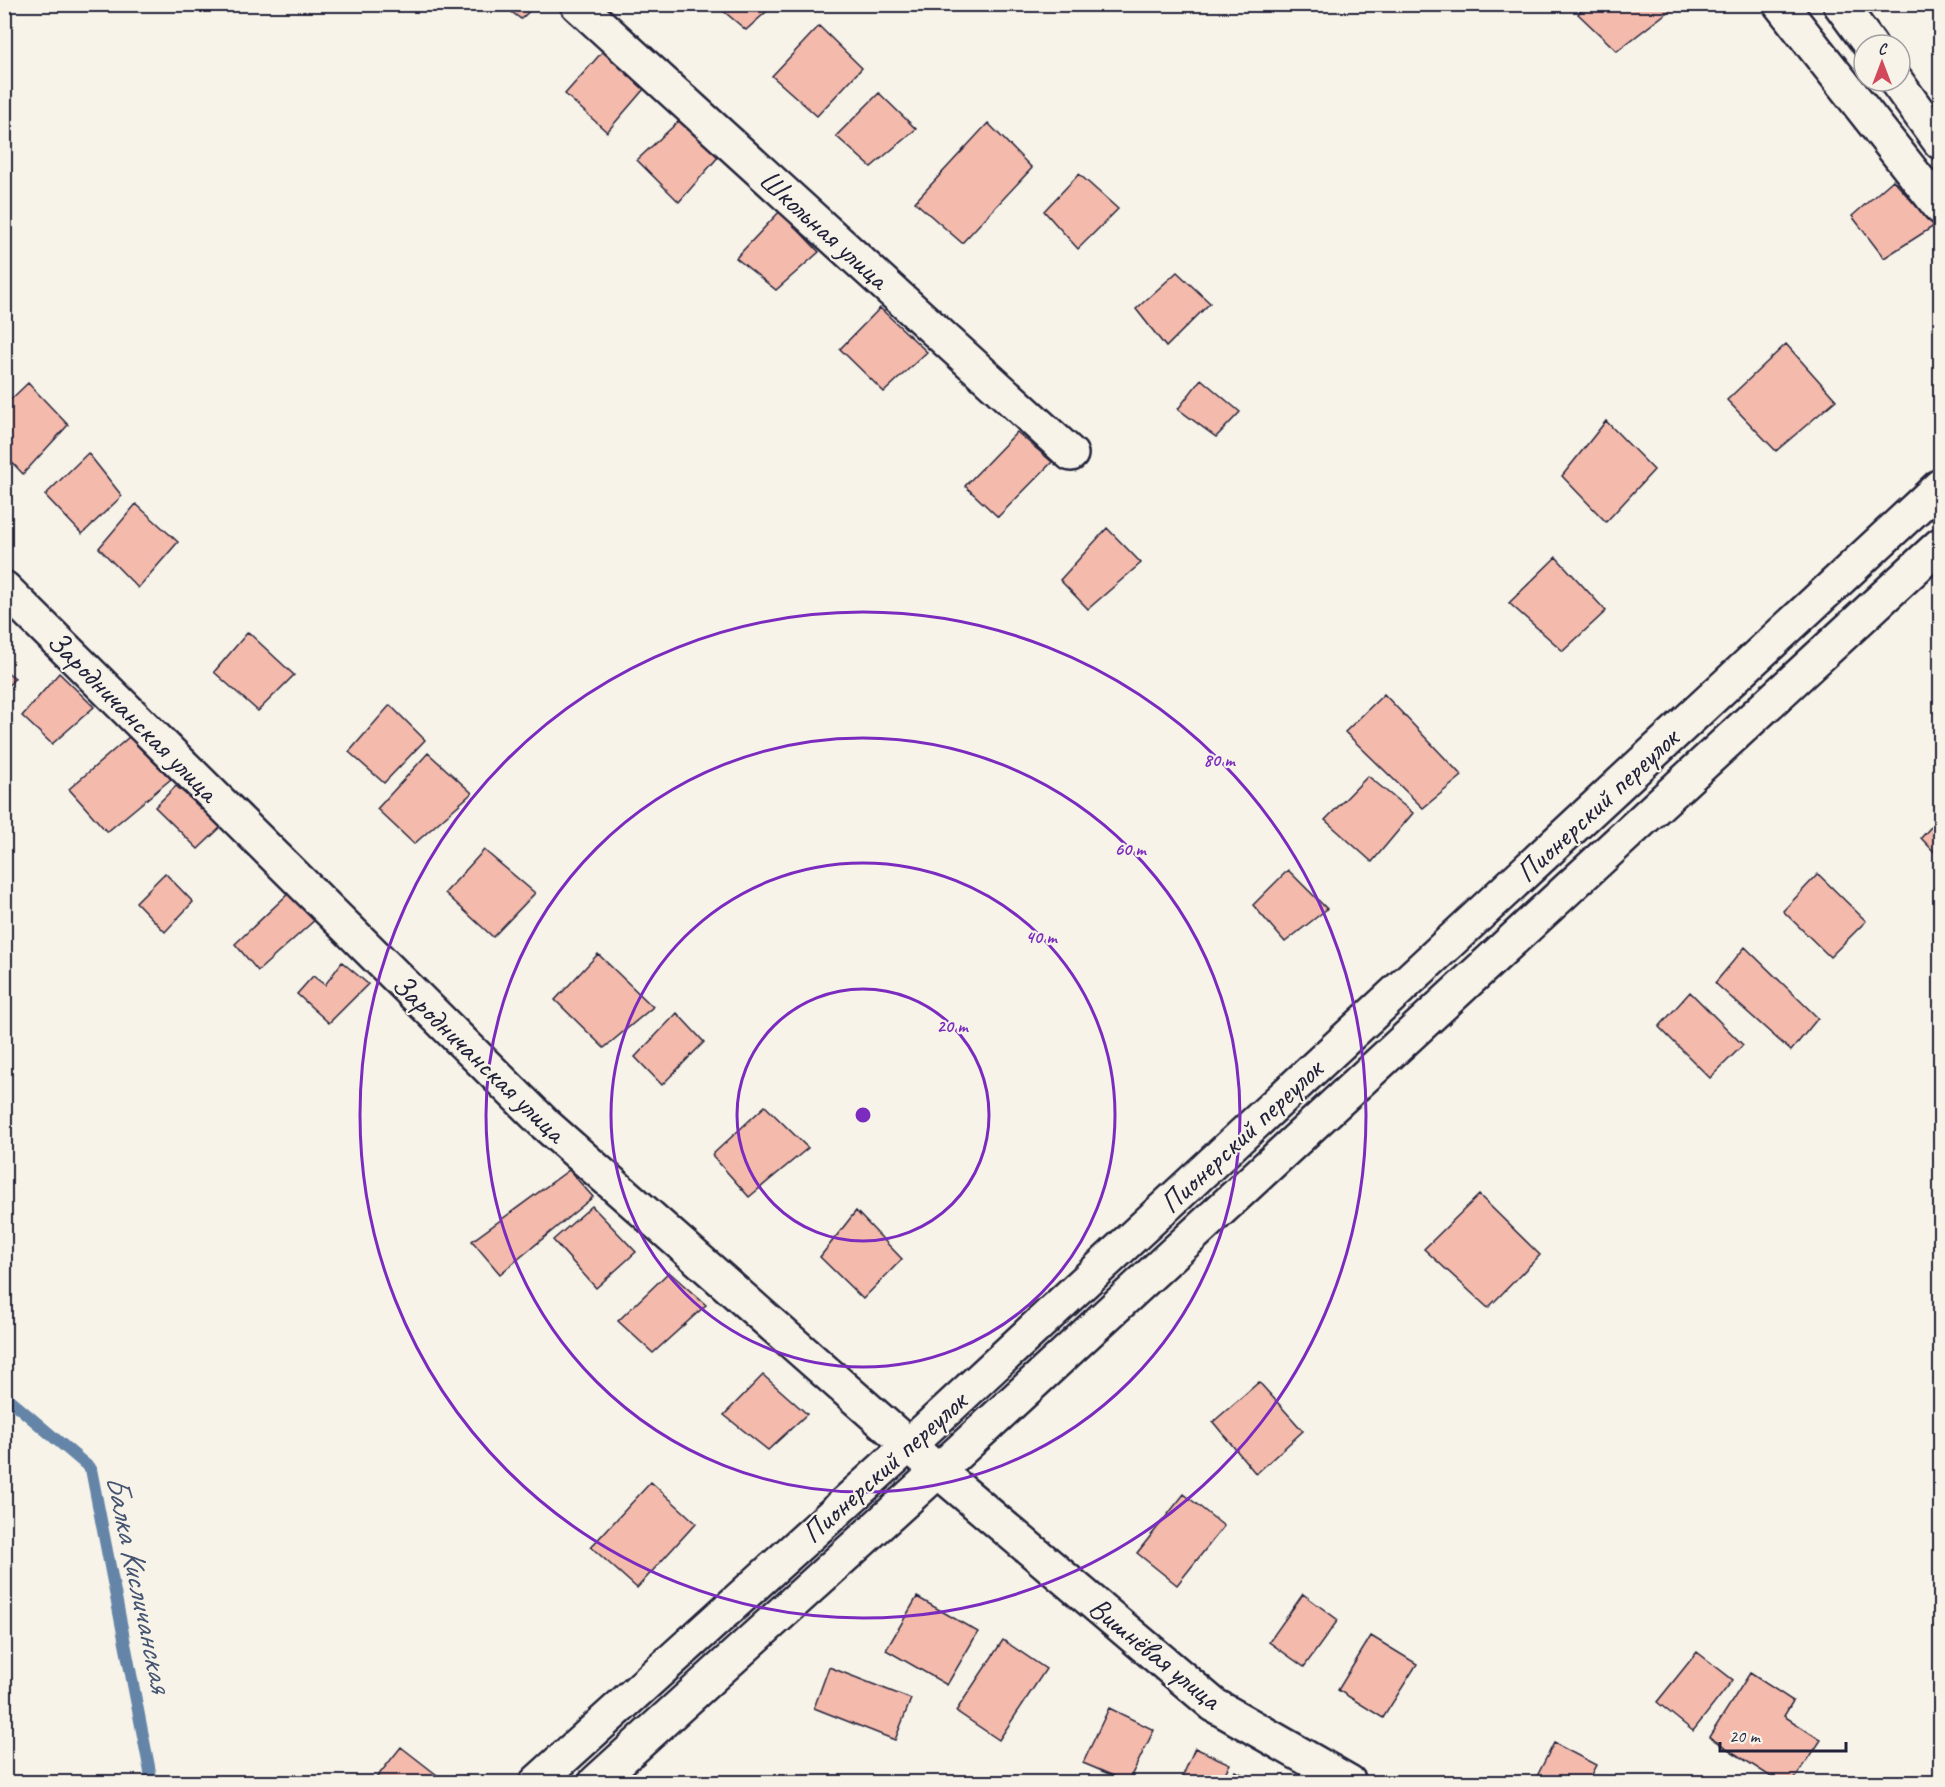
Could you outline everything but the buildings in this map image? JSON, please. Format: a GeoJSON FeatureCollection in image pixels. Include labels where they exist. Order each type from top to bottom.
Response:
{"type":"FeatureCollection","features":[{"type":"Feature","properties":{"kind":"street","name":"Школьная улица"},"geometry":{"type":"LineString","coordinates":[[577,4],[1071,454]]}},
{"type":"Feature","properties":{"kind":"street"},"geometry":{"type":"LineString","coordinates":[[1780,4],[1941,207]]}},
{"type":"Feature","properties":{"kind":"street"},"geometry":{"type":"LineString","coordinates":[[1840,4],[1861,33]]}},
{"type":"Feature","properties":{"kind":"street"},"geometry":{"type":"LineString","coordinates":[[1905,93],[1941,142]]}},
{"type":"Feature","properties":{"kind":"street","name":"Пионерский переулок"},"geometry":{"type":"LineString","coordinates":[[537,1782],[908,1446],[1941,486]]}},
{"type":"Feature","properties":{"kind":"street","name":"Пионерский переулок"},"geometry":{"type":"LineString","coordinates":[[596,1782],[938,1471],[1941,545]]}},
{"type":"Feature","properties":{"kind":"street","name":"Зародничанская улица"},"geometry":{"type":"LineString","coordinates":[[4,588],[546,1125],[975,1504]]}},
{"type":"Feature","properties":{"kind":"street","name":"Вишнёвая улица"},"geometry":{"type":"LineString","coordinates":[[975,1504],[1215,1705],[1349,1782]]}},
{"type":"Feature","properties":{"kind":"waterway","name":"Балка Кисличанская"},"geometry":{"type":"LineString","coordinates":[[4,1395],[91,1469],[152,1782]]}}]}
